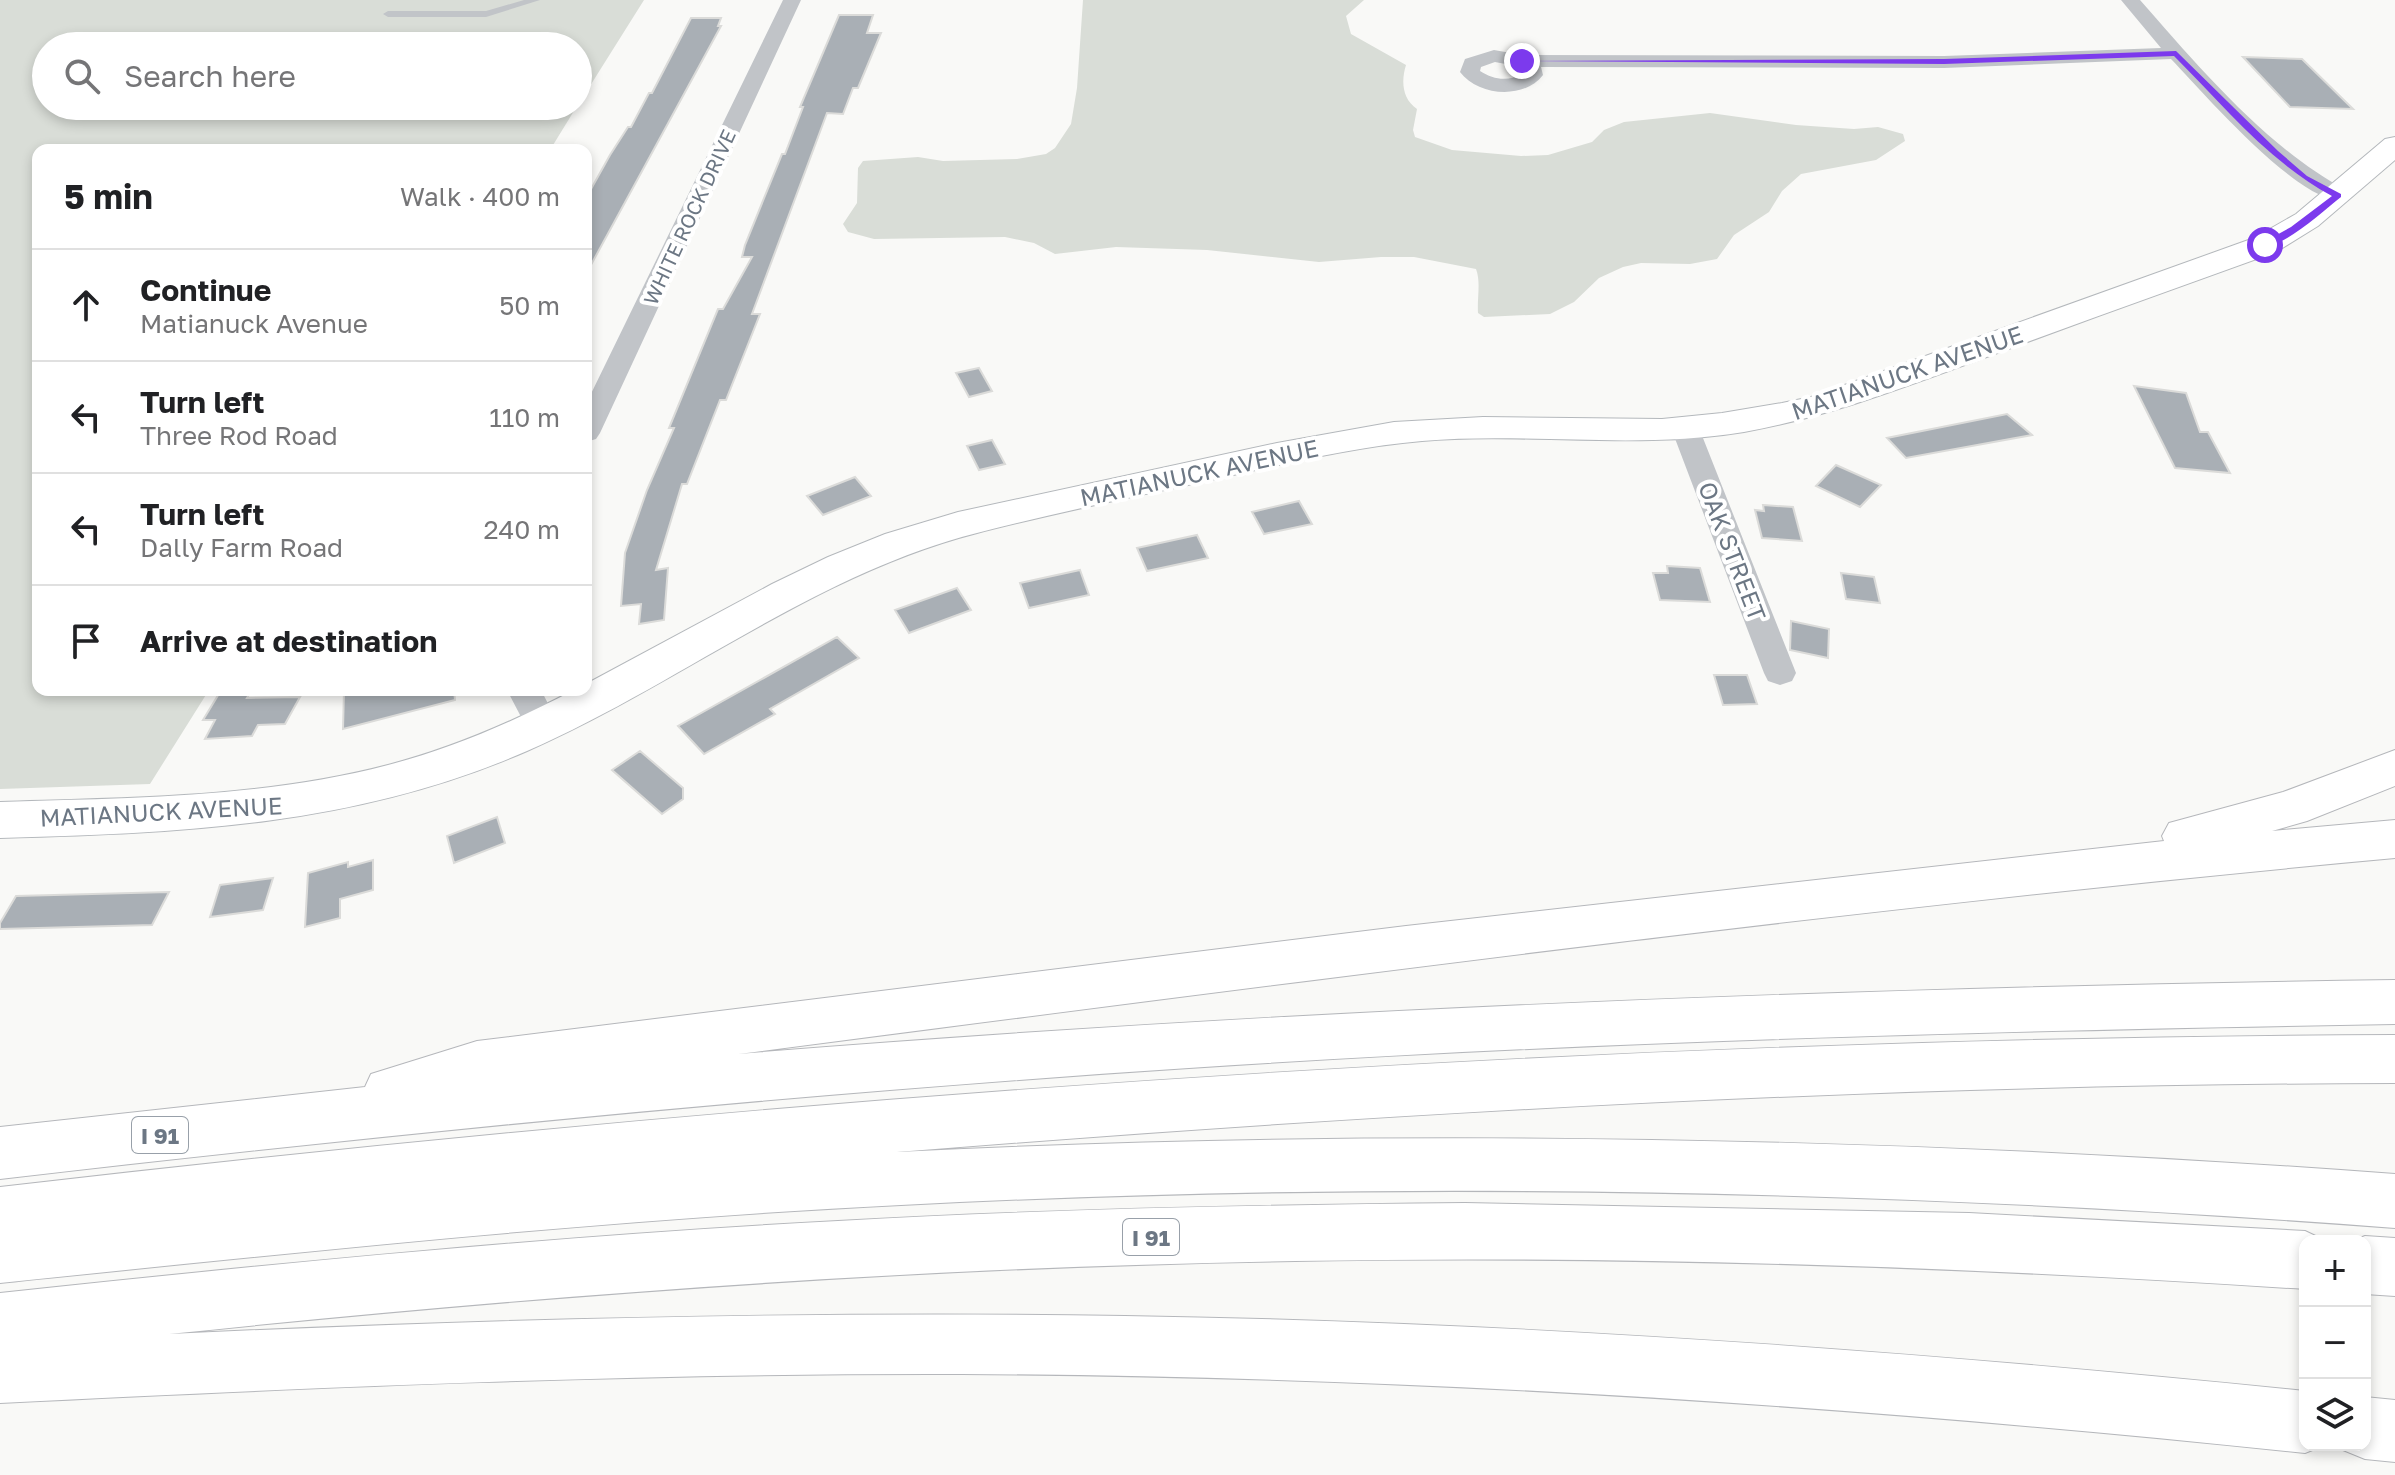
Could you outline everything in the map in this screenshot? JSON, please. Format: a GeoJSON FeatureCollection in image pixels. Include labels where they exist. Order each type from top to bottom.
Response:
{"type":"FeatureCollection","features":[{"type":"Feature","properties":{"kind":"main road","name":"MATIANUCK AVENUE"},"geometry":{"type":"LineString","coordinates":[[0,820],[189,814],[308,802],[387,785],[429,772],[542,725],[830,571],[897,544],[962,524],[1261,458],[1385,435],[1480,427],[1685,428],[1783,414],[1862,392],[2265,245],[2294,229],[2395,145]]}},
{"type":"Feature","properties":{"kind":"main road"},"geometry":{"type":"LineString","coordinates":[[1980,880],[2056,858],[2185,836],[2260,817],[2395,767]]}},
{"type":"Feature","properties":{"kind":"main road"},"geometry":{"type":"LineString","coordinates":[[320,1117],[428,1079],[512,1059],[1329,956],[1980,880],[2395,839]]}},
{"type":"Feature","properties":{"kind":"main road","name":"I 91"},"geometry":{"type":"LineString","coordinates":[[0,1153],[320,1117],[807,1070],[1244,1040],[1859,1012],[2395,1002]]}},
{"type":"Feature","properties":{"kind":"main road"},"geometry":{"type":"LineString","coordinates":[[0,1215],[554,1153],[953,1120],[1653,1077],[1962,1066],[2395,1059]]}},
{"type":"Feature","properties":{"kind":"main road"},"geometry":{"type":"LineString","coordinates":[[1962,1066],[2116,1077],[2395,1080]]}},
{"type":"Feature","properties":{"kind":"main road"},"geometry":{"type":"LineString","coordinates":[[0,1254],[641,1195],[906,1178],[1245,1167],[1550,1164],[1842,1169],[2386,1199]]}},
{"type":"Feature","properties":{"kind":"main road","name":"I 91"},"geometry":{"type":"LineString","coordinates":[[0,1323],[362,1285],[614,1264],[868,1248],[1168,1236],[1545,1232],[1808,1236],[2044,1244],[2299,1260]]}},
{"type":"Feature","properties":{"kind":"main road"},"geometry":{"type":"LineString","coordinates":[[2371,1265],[2395,1267]]}},
{"type":"Feature","properties":{"kind":"main road"},"geometry":{"type":"LineString","coordinates":[[0,1373],[597,1348],[1098,1346],[1386,1354],[1723,1373],[2010,1393],[2299,1421]]}},
{"type":"Feature","properties":{"kind":"main road"},"geometry":{"type":"LineString","coordinates":[[2371,1429],[2395,1431]]}},
{"type":"Feature","properties":{"kind":"street","name":"WHITE ROCK DRIVE"},"geometry":{"type":"LineString","coordinates":[[592,420],[792,0]]}},
{"type":"Feature","properties":{"kind":"street"},"geometry":{"type":"LineString","coordinates":[[2130,0],[2176,53],[2275,153],[2304,177],[2338,195]]}},
{"type":"Feature","properties":{"kind":"street"},"geometry":{"type":"LineString","coordinates":[[1522,61],[1944,62],[2176,53]]}},
{"type":"Feature","properties":{"kind":"street","name":"OAK STREET"},"geometry":{"type":"LineString","coordinates":[[1685,428],[1780,673]]}},
{"type":"Feature","properties":{"kind":"street"},"geometry":{"type":"LineString","coordinates":[[527,696],[542,725]]}},
{"type":"Feature","properties":{"kind":"lane"},"geometry":{"type":"LineString","coordinates":[[388,14],[486,14],[535,0]]}},
{"type":"Feature","properties":{"kind":"shaded area"},"geometry":{"type":"Polygon","coordinates":[[[0,0],[644,0],[592,83],[592,32],[32,32],[32,120],[568,120],[554,144],[32,144],[32,696],[205,696],[150,784],[0,789],[0,0]]]}},
{"type":"Feature","properties":{"kind":"shaded area"},"geometry":{"type":"Polygon","coordinates":[[[1083,0],[1364,0],[1346,16],[1351,34],[1406,65],[1404,89],[1408,100],[1417,109],[1413,130],[1415,137],[1452,150],[1521,156],[1548,155],[1592,142],[1604,130],[1624,122],[1710,113],[1796,125],[1854,129],[1878,127],[1903,134],[1905,141],[1876,160],[1801,174],[1782,191],[1769,212],[1734,235],[1717,259],[1690,264],[1641,263],[1623,267],[1599,278],[1574,302],[1550,314],[1484,317],[1478,313],[1476,269],[1414,257],[1319,262],[1207,250],[1116,247],[1055,254],[1034,243],[1005,237],[874,239],[848,232],[843,224],[857,203],[858,168],[863,161],[918,157],[943,161],[1017,159],[1046,154],[1055,148],[1071,124],[1077,88],[1083,0]]]}},
{"type":"Feature","properties":{"kind":"building"},"geometry":{"type":"Polygon","coordinates":[[[839,15],[873,15],[867,33],[881,33],[858,88],[853,88],[843,114],[827,113],[752,314],[760,314],[726,400],[720,400],[687,484],[682,484],[656,570],[668,568],[664,620],[639,624],[641,604],[621,606],[625,553],[647,490],[674,428],[669,428],[718,309],[723,309],[752,257],[742,257],[745,245],[782,154],[785,154],[803,107],[800,107],[839,15]]]}},
{"type":"Feature","properties":{"kind":"building"},"geometry":{"type":"Polygon","coordinates":[[[691,18],[721,18],[718,26],[721,26],[592,263],[592,187],[649,93],[652,93],[691,18]]]}},
{"type":"Feature","properties":{"kind":"building"},"geometry":{"type":"Polygon","coordinates":[[[2243,57],[2302,59],[2353,109],[2290,107],[2243,57]]]}},
{"type":"Feature","properties":{"kind":"building"},"geometry":{"type":"Polygon","coordinates":[[[979,368],[992,391],[969,397],[956,373],[979,368]]]}},
{"type":"Feature","properties":{"kind":"building"},"geometry":{"type":"Polygon","coordinates":[[[2134,386],[2186,393],[2200,432],[2208,432],[2230,473],[2175,468],[2134,386]]]}},
{"type":"Feature","properties":{"kind":"building"},"geometry":{"type":"Polygon","coordinates":[[[2007,414],[2032,435],[1906,458],[1887,438],[2007,414]]]}},
{"type":"Feature","properties":{"kind":"building"},"geometry":{"type":"Polygon","coordinates":[[[992,440],[1005,464],[979,470],[967,446],[992,440]]]}},
{"type":"Feature","properties":{"kind":"building"},"geometry":{"type":"Polygon","coordinates":[[[1836,465],[1881,485],[1860,507],[1816,486],[1836,465]]]}},
{"type":"Feature","properties":{"kind":"building"},"geometry":{"type":"Polygon","coordinates":[[[855,477],[871,496],[823,515],[807,496],[855,477]]]}},
{"type":"Feature","properties":{"kind":"building"},"geometry":{"type":"Polygon","coordinates":[[[1299,501],[1312,524],[1264,534],[1252,512],[1299,501]]]}},
{"type":"Feature","properties":{"kind":"building"},"geometry":{"type":"Polygon","coordinates":[[[1763,505],[1793,507],[1802,541],[1762,538],[1755,510],[1764,511],[1763,505]]]}},
{"type":"Feature","properties":{"kind":"building"},"geometry":{"type":"Polygon","coordinates":[[[1197,535],[1208,558],[1147,571],[1137,548],[1197,535]]]}},
{"type":"Feature","properties":{"kind":"building"},"geometry":{"type":"Polygon","coordinates":[[[1667,566],[1700,568],[1710,602],[1660,600],[1653,573],[1668,573],[1667,566]]]}},
{"type":"Feature","properties":{"kind":"building"},"geometry":{"type":"Polygon","coordinates":[[[1080,570],[1089,595],[1029,608],[1020,583],[1080,570]]]}},
{"type":"Feature","properties":{"kind":"building"},"geometry":{"type":"Polygon","coordinates":[[[1841,573],[1874,577],[1880,603],[1846,599],[1841,573]]]}},
{"type":"Feature","properties":{"kind":"building"},"geometry":{"type":"Polygon","coordinates":[[[957,588],[971,610],[909,633],[895,610],[957,588]]]}},
{"type":"Feature","properties":{"kind":"building"},"geometry":{"type":"Polygon","coordinates":[[[1791,621],[1829,629],[1828,658],[1790,650],[1791,621]]]}},
{"type":"Feature","properties":{"kind":"building"},"geometry":{"type":"Polygon","coordinates":[[[837,637],[859,658],[770,709],[775,714],[704,754],[678,726],[837,637]]]}},
{"type":"Feature","properties":{"kind":"building"},"geometry":{"type":"Polygon","coordinates":[[[1714,675],[1747,675],[1757,704],[1723,705],[1714,675]]]}},
{"type":"Feature","properties":{"kind":"building"},"geometry":{"type":"Polygon","coordinates":[[[218,696],[300,697],[285,724],[258,725],[252,736],[205,739],[215,720],[203,720],[218,696]]]}},
{"type":"Feature","properties":{"kind":"building"},"geometry":{"type":"Polygon","coordinates":[[[344,696],[455,696],[455,700],[343,729],[344,696]]]}},
{"type":"Feature","properties":{"kind":"building"},"geometry":{"type":"Polygon","coordinates":[[[640,751],[683,788],[683,799],[662,814],[612,770],[640,751]]]}},
{"type":"Feature","properties":{"kind":"building"},"geometry":{"type":"Polygon","coordinates":[[[497,817],[505,843],[454,863],[447,836],[497,817]]]}},
{"type":"Feature","properties":{"kind":"building"},"geometry":{"type":"Polygon","coordinates":[[[373,860],[373,890],[340,899],[340,918],[305,927],[308,873],[348,862],[348,867],[373,860]]]}},
{"type":"Feature","properties":{"kind":"building"},"geometry":{"type":"Polygon","coordinates":[[[273,878],[263,910],[210,917],[220,885],[273,878]]]}},
{"type":"Feature","properties":{"kind":"building"},"geometry":{"type":"Polygon","coordinates":[[[169,892],[152,925],[0,929],[0,923],[16,896],[169,892]]]}},
{"type":"Feature","properties":{"kind":"route"},"geometry":{"type":"LineString","coordinates":[[1522,61],[1944,62],[2176,53],[2275,153],[2304,177],[2338,195],[2294,229],[2265,245]]}}]}
